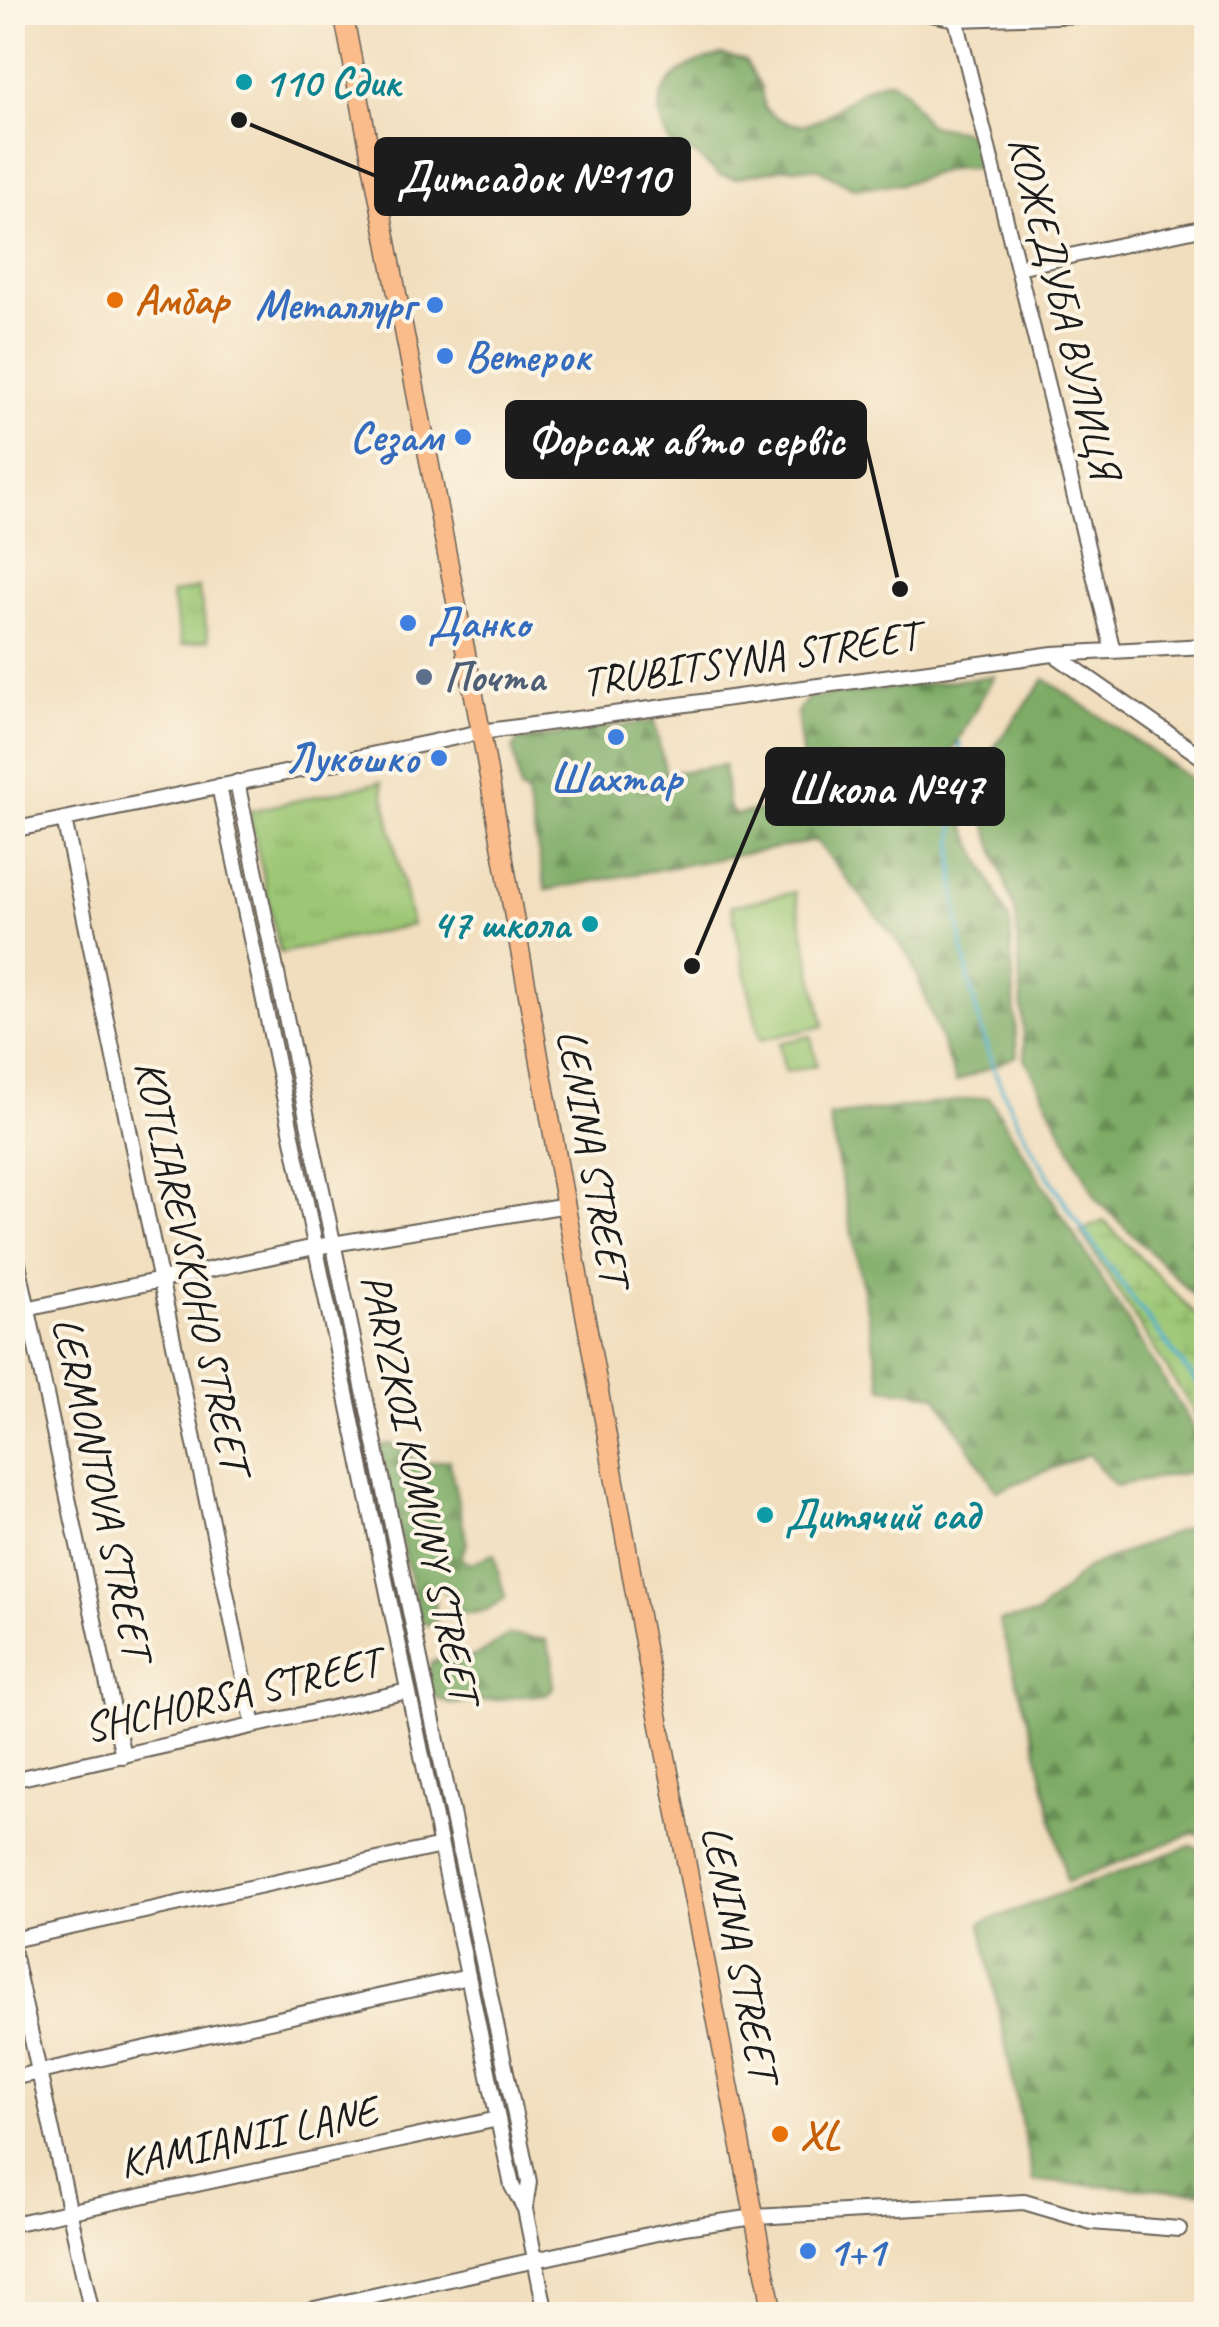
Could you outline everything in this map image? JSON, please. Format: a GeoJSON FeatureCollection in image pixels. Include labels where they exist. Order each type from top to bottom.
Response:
{"type":"FeatureCollection","features":[{"type":"Feature","properties":{"kind":"main road","name":"LENINA STREET"},"geometry":{"type":"LineString","coordinates":[[343,12],[481,732],[640,1622],[773,2314]]}},
{"type":"Feature","properties":{"kind":"street"},"geometry":{"type":"LineString","coordinates":[[920,12],[956,18],[1195,12]]}},
{"type":"Feature","properties":{"kind":"street","name":"КОЖЕДУБА ВУЛИЦЯ"},"geometry":{"type":"LineString","coordinates":[[956,18],[1113,651]]}},
{"type":"Feature","properties":{"kind":"street"},"geometry":{"type":"LineString","coordinates":[[1018,267],[1206,227]]}},
{"type":"Feature","properties":{"kind":"street","name":"TRUBITSYNA STREET"},"geometry":{"type":"LineString","coordinates":[[12,830],[481,732],[1053,654],[1206,646]]}},
{"type":"Feature","properties":{"kind":"street"},"geometry":{"type":"LineString","coordinates":[[1053,654],[1206,760]]}},
{"type":"Feature","properties":{"kind":"street","name":"PARYZKOI KOMUNY STREET"},"geometry":{"type":"LineString","coordinates":[[237,782],[530,2182],[525,2209]]}},
{"type":"Feature","properties":{"kind":"street","name":"PARYZKOI KOMUNY STREET"},"geometry":{"type":"LineString","coordinates":[[218,786],[512,2186],[525,2209],[546,2314]]}},
{"type":"Feature","properties":{"kind":"street","name":"KOTLIAREVSKOHO STREET"},"geometry":{"type":"LineString","coordinates":[[64,820],[254,1726]]}},
{"type":"Feature","properties":{"kind":"street"},"geometry":{"type":"LineString","coordinates":[[20,1310],[315,1247],[566,1205]]}},
{"type":"Feature","properties":{"kind":"street","name":"LERMONTOVA STREET"},"geometry":{"type":"LineString","coordinates":[[12,1235],[20,1310],[123,1756]]}},
{"type":"Feature","properties":{"kind":"street","name":"SHCHORSA STREET"},"geometry":{"type":"LineString","coordinates":[[12,1780],[408,1691]]}},
{"type":"Feature","properties":{"kind":"street"},"geometry":{"type":"LineString","coordinates":[[12,1940],[441,1846]]}},
{"type":"Feature","properties":{"kind":"street"},"geometry":{"type":"LineString","coordinates":[[12,1948],[92,2314]]}},
{"type":"Feature","properties":{"kind":"street"},"geometry":{"type":"LineString","coordinates":[[12,2078],[468,1977]]}},
{"type":"Feature","properties":{"kind":"street","name":"KAMIANII LANE"},"geometry":{"type":"LineString","coordinates":[[12,2224],[498,2119]]}},
{"type":"Feature","properties":{"kind":"street"},"geometry":{"type":"LineString","coordinates":[[292,2314],[536,2263],[684,2227],[755,2217],[1024,2202],[1092,2222],[1179,2229]]}},
{"type":"Feature","properties":{"kind":"street"},"geometry":{"type":"LineString","coordinates":[[373,2297],[377,2314]]}},
{"type":"Feature","properties":{"kind":"green space"},"geometry":{"type":"Polygon","coordinates":[[[722,55],[745,60],[761,87],[764,108],[783,121],[800,125],[816,121],[874,84],[891,81],[905,91],[927,124],[975,136],[989,167],[948,169],[902,184],[853,188],[817,168],[785,168],[736,178],[719,175],[695,154],[671,145],[660,111],[662,97],[677,75],[722,55]]]}},
{"type":"Feature","properties":{"kind":"green space"},"geometry":{"type":"Polygon","coordinates":[[[198,588],[209,639],[182,645],[171,594],[198,588]]]}},
{"type":"Feature","properties":{"kind":"green space"},"geometry":{"type":"Polygon","coordinates":[[[994,676],[940,773],[1010,922],[1017,1056],[956,1082],[911,958],[816,841],[546,890],[526,792],[521,792],[513,748],[518,741],[654,721],[666,774],[724,765],[728,806],[735,815],[808,802],[797,712],[808,698],[994,676]]]}},
{"type":"Feature","properties":{"kind":"green space"},"geometry":{"type":"Polygon","coordinates":[[[1045,679],[1206,789],[1206,1307],[1097,1200],[1025,1058],[1016,915],[985,821],[988,756],[1045,679]]]}},
{"type":"Feature","properties":{"kind":"green space"},"geometry":{"type":"Polygon","coordinates":[[[381,782],[412,925],[280,953],[249,811],[381,782]]]}},
{"type":"Feature","properties":{"kind":"green space"},"geometry":{"type":"Polygon","coordinates":[[[795,892],[824,1026],[760,1040],[731,906],[795,892]]]}},
{"type":"Feature","properties":{"kind":"green space"},"geometry":{"type":"Polygon","coordinates":[[[811,1036],[817,1065],[785,1072],[779,1043],[811,1036]]]}},
{"type":"Feature","properties":{"kind":"green space"},"geometry":{"type":"Polygon","coordinates":[[[989,1097],[1206,1448],[1206,1469],[1115,1486],[1088,1454],[997,1491],[936,1395],[882,1388],[829,1116],[989,1097]]]}},
{"type":"Feature","properties":{"kind":"green space"},"geometry":{"type":"Polygon","coordinates":[[[1104,1221],[1206,1325],[1206,1431],[1080,1231],[1104,1221]]]}},
{"type":"Feature","properties":{"kind":"green space"},"geometry":{"type":"Polygon","coordinates":[[[391,1444],[421,1464],[449,1460],[467,1543],[460,1558],[469,1564],[494,1554],[505,1598],[496,1605],[478,1612],[459,1612],[444,1588],[433,1591],[437,1619],[429,1625],[420,1621],[380,1447],[391,1444]]]}},
{"type":"Feature","properties":{"kind":"green space"},"geometry":{"type":"Polygon","coordinates":[[[1200,1522],[1206,1530],[1206,1836],[1193,1833],[1067,1882],[1035,1743],[999,1621],[1037,1615],[1088,1567],[1200,1522]]]}},
{"type":"Feature","properties":{"kind":"green space"},"geometry":{"type":"Polygon","coordinates":[[[509,1635],[546,1640],[552,1658],[553,1687],[547,1694],[450,1704],[431,1695],[428,1678],[434,1661],[480,1654],[509,1635]]]}},
{"type":"Feature","properties":{"kind":"green space"},"geometry":{"type":"Polygon","coordinates":[[[1190,1846],[1206,1850],[1206,2192],[1033,2181],[981,1923],[1190,1846]]]}},
{"type":"Feature","properties":{"kind":"waterway"},"geometry":{"type":"LineString","coordinates":[[960,743],[954,839],[956,896],[969,980],[992,1063],[1021,1127],[1068,1207],[1206,1395]]}},
{"type":"Feature","properties":{"kind":"place","name":"110 Сдик"},"geometry":{"type":"Point","coordinates":[244,82]}},
{"type":"Feature","properties":{"kind":"place","name":"Дитсадок №110"},"geometry":{"type":"Point","coordinates":[239,120]}},
{"type":"Feature","properties":{"kind":"place","name":"Амбар"},"geometry":{"type":"Point","coordinates":[115,300]}},
{"type":"Feature","properties":{"kind":"place","name":"Металлург"},"geometry":{"type":"Point","coordinates":[435,305]}},
{"type":"Feature","properties":{"kind":"place","name":"Ветерок"},"geometry":{"type":"Point","coordinates":[445,356]}},
{"type":"Feature","properties":{"kind":"place","name":"Сезам"},"geometry":{"type":"Point","coordinates":[463,437]}},
{"type":"Feature","properties":{"kind":"place","name":"Форсаж авто сервіс"},"geometry":{"type":"Point","coordinates":[900,589]}},
{"type":"Feature","properties":{"kind":"place","name":"Данко"},"geometry":{"type":"Point","coordinates":[408,623]}},
{"type":"Feature","properties":{"kind":"place","name":"Почта"},"geometry":{"type":"Point","coordinates":[424,677]}},
{"type":"Feature","properties":{"kind":"place","name":"Шахтар"},"geometry":{"type":"Point","coordinates":[616,737]}},
{"type":"Feature","properties":{"kind":"place","name":"Лукошко"},"geometry":{"type":"Point","coordinates":[439,758]}},
{"type":"Feature","properties":{"kind":"place","name":"47 школа"},"geometry":{"type":"Point","coordinates":[590,924]}},
{"type":"Feature","properties":{"kind":"place","name":"Школа №47"},"geometry":{"type":"Point","coordinates":[692,966]}},
{"type":"Feature","properties":{"kind":"place","name":"Дитячий сад"},"geometry":{"type":"Point","coordinates":[765,1515]}},
{"type":"Feature","properties":{"kind":"place","name":"XL"},"geometry":{"type":"Point","coordinates":[780,2134]}},
{"type":"Feature","properties":{"kind":"place","name":"1+1"},"geometry":{"type":"Point","coordinates":[808,2251]}}]}
